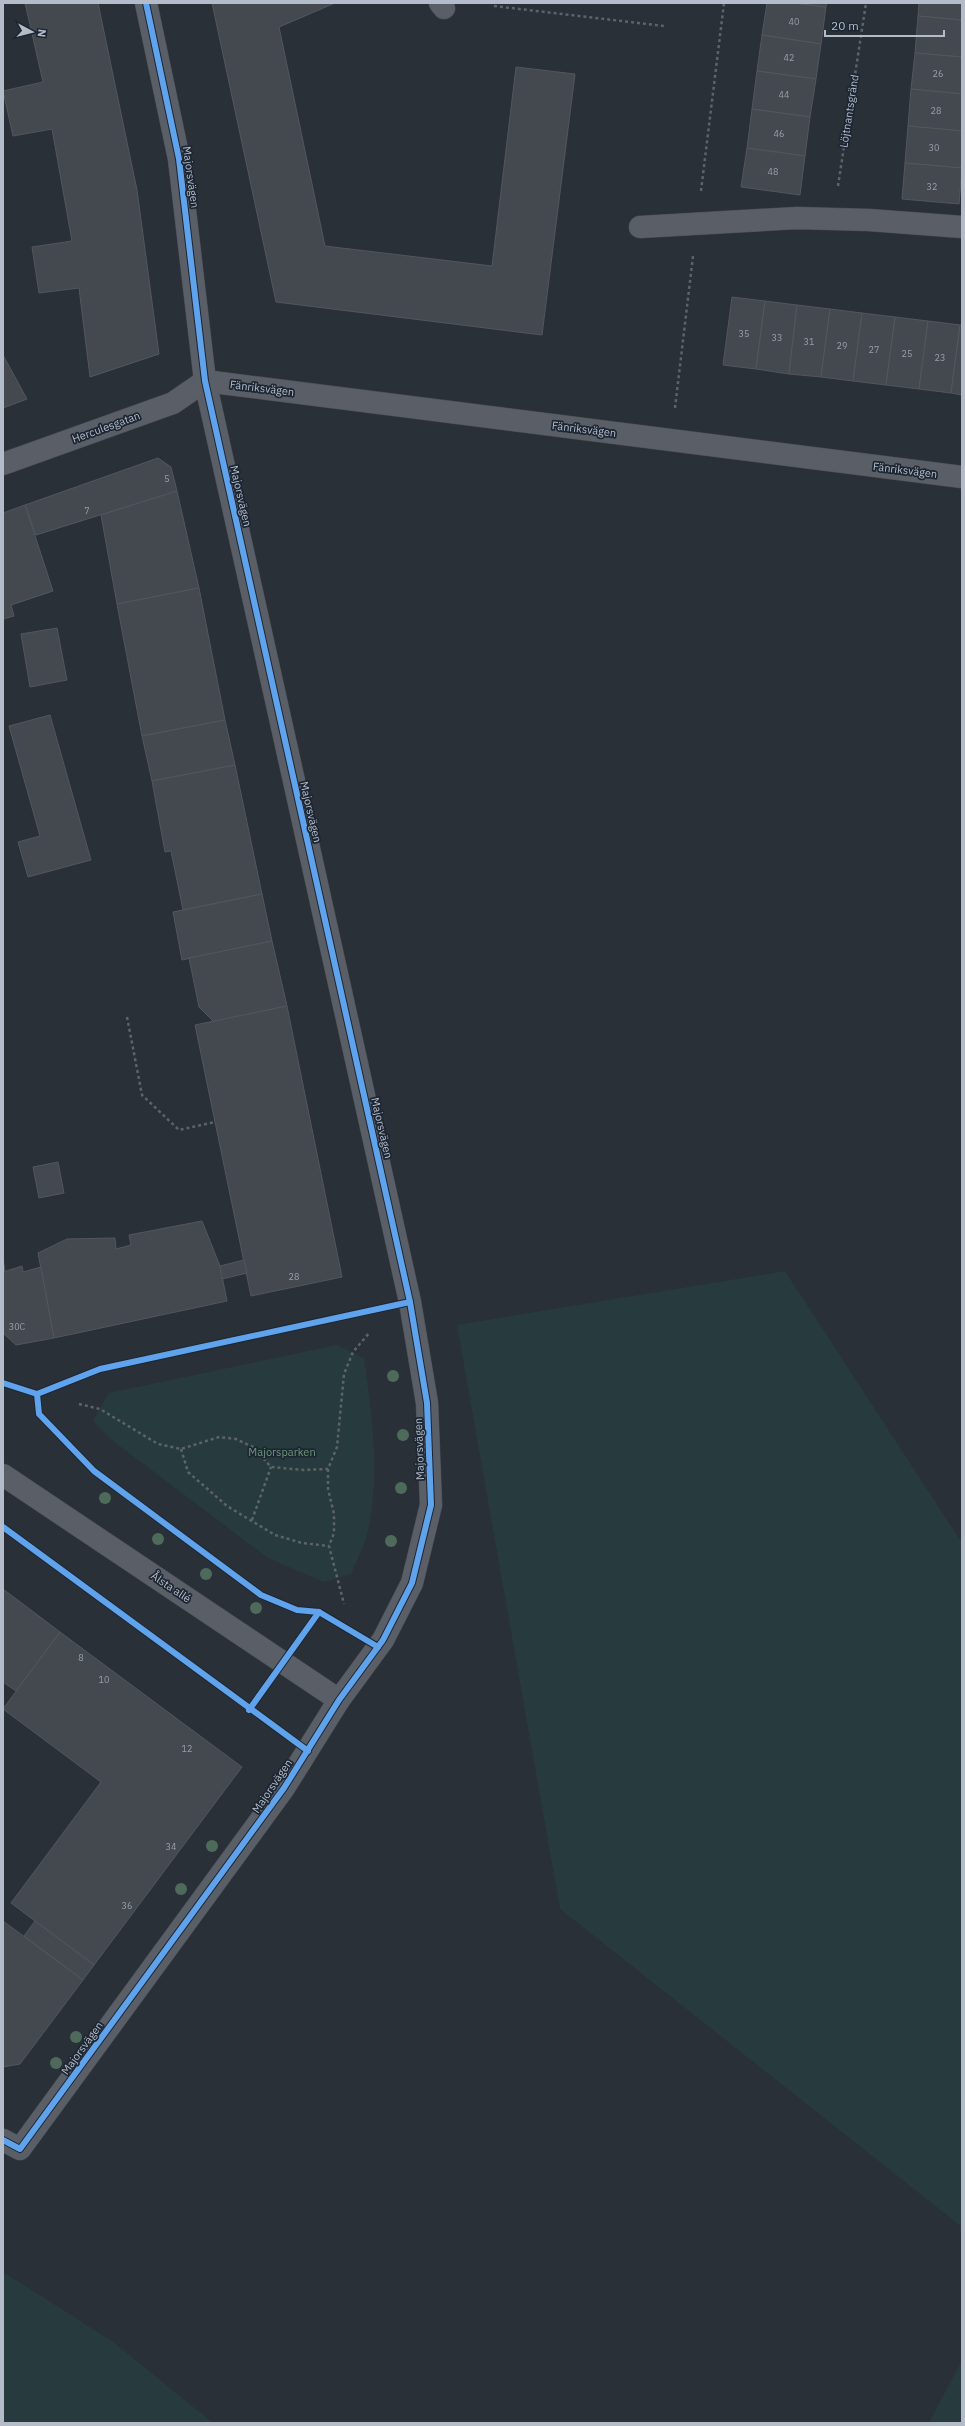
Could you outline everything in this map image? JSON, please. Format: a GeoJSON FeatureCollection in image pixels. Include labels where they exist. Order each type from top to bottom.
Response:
{"type":"FeatureCollection","features":[{"type":"Feature","properties":{"kind":"street","name":"Majorsvägen"},"geometry":{"type":"LineString","coordinates":[[11,2145],[284,1788],[339,1700],[383,1640],[412,1583],[431,1505],[427,1403],[410,1302],[205,381],[179,159],[146,3]]}},
{"type":"Feature","properties":{"kind":"street"},"geometry":{"type":"LineString","coordinates":[[640,227],[797,218],[962,227]]}},
{"type":"Feature","properties":{"kind":"street","name":"Herculesgatan"},"geometry":{"type":"LineString","coordinates":[[3,464],[173,403],[205,381]]}},
{"type":"Feature","properties":{"kind":"street","name":"Fänriksvägen"},"geometry":{"type":"LineString","coordinates":[[205,381],[962,477]]}},
{"type":"Feature","properties":{"kind":"street","name":"Ålsta allé"},"geometry":{"type":"LineString","coordinates":[[3,1475],[339,1700]]}},
{"type":"Feature","properties":{"kind":"path"},"geometry":{"type":"LineString","coordinates":[[494,6],[664,26]]}},
{"type":"Feature","properties":{"kind":"path"},"geometry":{"type":"LineString","coordinates":[[127,1018],[142,1095],[179,1130],[215,1122]]}},
{"type":"Feature","properties":{"kind":"path"},"geometry":{"type":"LineString","coordinates":[[344,1604],[329,1546],[334,1533],[334,1514],[328,1489],[328,1469],[337,1447],[344,1374],[353,1352],[370,1332]]}},
{"type":"Feature","properties":{"kind":"path"},"geometry":{"type":"LineString","coordinates":[[79,1404],[100,1409],[158,1444],[181,1449],[219,1437],[236,1439],[253,1447],[271,1467],[304,1470],[328,1469]]}},
{"type":"Feature","properties":{"kind":"path"},"geometry":{"type":"LineString","coordinates":[[181,1449],[188,1472],[199,1484],[227,1506],[252,1520],[275,1536],[302,1543],[329,1546]]}},
{"type":"Feature","properties":{"kind":"path"},"geometry":{"type":"LineString","coordinates":[[252,1520],[271,1467]]}},
{"type":"Feature","properties":{"kind":"green space"},"geometry":{"type":"Polygon","coordinates":[[[785,1271],[962,1543],[962,2227],[560,1909],[457,1325],[785,1271]]]}},
{"type":"Feature","properties":{"kind":"green space","name":"Majorsparken"},"geometry":{"type":"Polygon","coordinates":[[[337,1345],[364,1358],[374,1446],[374,1491],[371,1513],[367,1535],[351,1574],[324,1582],[268,1558],[113,1441],[93,1421],[109,1393],[337,1345]]]}},
{"type":"Feature","properties":{"kind":"green space"},"geometry":{"type":"Polygon","coordinates":[[[3,2272],[112,2341],[213,2423],[3,2423],[3,2272]]]}},
{"type":"Feature","properties":{"kind":"green space"},"geometry":{"type":"Polygon","coordinates":[[[962,2360],[962,2423],[931,2423],[930,2421],[962,2360]]]}},
{"type":"Feature","properties":{"kind":"building"},"geometry":{"type":"Polygon","coordinates":[[[25,3],[98,3],[137,190],[159,354],[90,377],[79,288],[39,293],[32,247],[72,241],[52,129],[13,136],[3,91],[43,82],[25,3]]]}},
{"type":"Feature","properties":{"kind":"building"},"geometry":{"type":"Polygon","coordinates":[[[212,3],[335,3],[279,27],[325,246],[492,266],[516,67],[575,74],[542,335],[276,302],[212,3]]]}},
{"type":"Feature","properties":{"kind":"building"},"geometry":{"type":"Polygon","coordinates":[[[767,3],[794,3],[826,7],[821,44],[762,35],[767,3]]]}},
{"type":"Feature","properties":{"kind":"building"},"geometry":{"type":"Polygon","coordinates":[[[794,3],[827,3],[826,7],[794,3]]]}},
{"type":"Feature","properties":{"kind":"building"},"geometry":{"type":"Polygon","coordinates":[[[919,3],[962,3],[962,20],[918,16],[919,3]]]}},
{"type":"Feature","properties":{"kind":"building"},"geometry":{"type":"Polygon","coordinates":[[[918,16],[962,20],[962,57],[915,53],[918,16]]]}},
{"type":"Feature","properties":{"kind":"building"},"geometry":{"type":"Polygon","coordinates":[[[762,35],[821,44],[816,79],[757,71],[762,35]]]}},
{"type":"Feature","properties":{"kind":"building"},"geometry":{"type":"Polygon","coordinates":[[[915,53],[962,57],[962,94],[911,89],[915,53]]]}},
{"type":"Feature","properties":{"kind":"building"},"geometry":{"type":"Polygon","coordinates":[[[757,71],[816,79],[810,117],[752,109],[757,71]]]}},
{"type":"Feature","properties":{"kind":"building"},"geometry":{"type":"Polygon","coordinates":[[[911,89],[962,94],[962,131],[908,126],[911,89]]]}},
{"type":"Feature","properties":{"kind":"building"},"geometry":{"type":"Polygon","coordinates":[[[752,109],[810,117],[805,156],[747,148],[752,109]]]}},
{"type":"Feature","properties":{"kind":"building"},"geometry":{"type":"Polygon","coordinates":[[[908,126],[962,131],[962,168],[905,163],[908,126]]]}},
{"type":"Feature","properties":{"kind":"building"},"geometry":{"type":"Polygon","coordinates":[[[747,148],[805,156],[800,195],[741,187],[747,148]]]}},
{"type":"Feature","properties":{"kind":"building"},"geometry":{"type":"Polygon","coordinates":[[[905,163],[962,168],[959,204],[902,199],[905,163]]]}},
{"type":"Feature","properties":{"kind":"building"},"geometry":{"type":"Polygon","coordinates":[[[732,297],[765,301],[756,369],[723,365],[732,297]]]}},
{"type":"Feature","properties":{"kind":"building"},"geometry":{"type":"Polygon","coordinates":[[[765,301],[797,305],[789,374],[756,369],[765,301]]]}},
{"type":"Feature","properties":{"kind":"building"},"geometry":{"type":"Polygon","coordinates":[[[797,305],[830,309],[821,377],[789,374],[797,305]]]}},
{"type":"Feature","properties":{"kind":"building"},"geometry":{"type":"Polygon","coordinates":[[[830,309],[862,313],[853,381],[821,377],[830,309]]]}},
{"type":"Feature","properties":{"kind":"building"},"geometry":{"type":"Polygon","coordinates":[[[862,313],[895,317],[886,385],[853,381],[862,313]]]}},
{"type":"Feature","properties":{"kind":"building"},"geometry":{"type":"Polygon","coordinates":[[[895,317],[928,321],[919,389],[886,385],[895,317]]]}},
{"type":"Feature","properties":{"kind":"building"},"geometry":{"type":"Polygon","coordinates":[[[928,321],[960,325],[951,393],[919,389],[928,321]]]}},
{"type":"Feature","properties":{"kind":"building"},"geometry":{"type":"Polygon","coordinates":[[[960,325],[962,325],[962,395],[951,393],[960,325]]]}},
{"type":"Feature","properties":{"kind":"building"},"geometry":{"type":"Polygon","coordinates":[[[3,355],[27,399],[3,408],[3,355]]]}},
{"type":"Feature","properties":{"kind":"building"},"geometry":{"type":"Polygon","coordinates":[[[158,458],[171,467],[177,491],[36,535],[25,505],[158,458]]]}},
{"type":"Feature","properties":{"kind":"building"},"geometry":{"type":"Polygon","coordinates":[[[177,491],[199,588],[117,604],[101,515],[177,491]]]}},
{"type":"Feature","properties":{"kind":"building"},"geometry":{"type":"Polygon","coordinates":[[[25,505],[53,591],[11,605],[14,616],[3,619],[3,513],[25,505]]]}},
{"type":"Feature","properties":{"kind":"building"},"geometry":{"type":"Polygon","coordinates":[[[199,588],[225,720],[142,736],[117,604],[199,588]]]}},
{"type":"Feature","properties":{"kind":"building"},"geometry":{"type":"Polygon","coordinates":[[[57,628],[67,680],[30,687],[21,634],[57,628]]]}},
{"type":"Feature","properties":{"kind":"building"},"geometry":{"type":"Polygon","coordinates":[[[50,715],[91,860],[28,877],[18,842],[40,836],[9,726],[50,715]]]}},
{"type":"Feature","properties":{"kind":"building"},"geometry":{"type":"Polygon","coordinates":[[[225,720],[235,765],[152,781],[142,736],[225,720]]]}},
{"type":"Feature","properties":{"kind":"building"},"geometry":{"type":"Polygon","coordinates":[[[235,765],[262,894],[183,910],[171,851],[165,852],[152,781],[235,765]]]}},
{"type":"Feature","properties":{"kind":"building"},"geometry":{"type":"Polygon","coordinates":[[[262,894],[272,941],[182,960],[173,912],[262,894]]]}},
{"type":"Feature","properties":{"kind":"building"},"geometry":{"type":"Polygon","coordinates":[[[272,941],[287,1006],[214,1022],[199,1007],[189,958],[272,941]]]}},
{"type":"Feature","properties":{"kind":"building"},"geometry":{"type":"Polygon","coordinates":[[[287,1006],[342,1277],[251,1296],[195,1025],[287,1006]]]}},
{"type":"Feature","properties":{"kind":"building"},"geometry":{"type":"Polygon","coordinates":[[[58,1162],[64,1193],[39,1198],[33,1167],[58,1162]]]}},
{"type":"Feature","properties":{"kind":"building"},"geometry":{"type":"Polygon","coordinates":[[[202,1221],[220,1266],[227,1301],[54,1338],[38,1253],[67,1239],[115,1238],[116,1249],[131,1245],[129,1235],[202,1221]]]}},
{"type":"Feature","properties":{"kind":"building"},"geometry":{"type":"Polygon","coordinates":[[[3,1259],[5,1271],[3,1272],[3,1259]]]}},
{"type":"Feature","properties":{"kind":"building"},"geometry":{"type":"Polygon","coordinates":[[[244,1260],[247,1273],[222,1279],[220,1266],[244,1260]]]}},
{"type":"Feature","properties":{"kind":"building"},"geometry":{"type":"Polygon","coordinates":[[[22,1266],[23,1272],[41,1267],[54,1338],[16,1345],[3,1333],[3,1272],[22,1266]]]}},
{"type":"Feature","properties":{"kind":"building"},"geometry":{"type":"Polygon","coordinates":[[[3,1589],[60,1632],[16,1691],[3,1682],[3,1589]]]}},
{"type":"Feature","properties":{"kind":"building"},"geometry":{"type":"Polygon","coordinates":[[[60,1632],[242,1767],[94,1965],[11,1903],[101,1782],[3,1709],[60,1632]]]}},
{"type":"Feature","properties":{"kind":"building"},"geometry":{"type":"Polygon","coordinates":[[[3,1921],[83,1980],[20,2064],[3,2067],[3,1921]]]}},
{"type":"Feature","properties":{"kind":"building"},"geometry":{"type":"Polygon","coordinates":[[[35,1921],[94,1965],[83,1980],[24,1936],[35,1921]]]}},
{"type":"Feature","properties":{"kind":"cycle path"},"geometry":{"type":"LineString","coordinates":[[3,2140],[20,2149],[284,1788],[339,1700],[383,1640],[412,1583],[431,1505],[427,1403],[410,1302],[205,381],[179,159],[146,3]]}},
{"type":"Feature","properties":{"kind":"cycle path"},"geometry":{"type":"LineString","coordinates":[[3,1383],[37,1394],[100,1369],[410,1302]]}},
{"type":"Feature","properties":{"kind":"cycle path"},"geometry":{"type":"LineString","coordinates":[[37,1394],[39,1414],[94,1471],[261,1595],[297,1610],[319,1612],[378,1647]]}},
{"type":"Feature","properties":{"kind":"cycle path"},"geometry":{"type":"LineString","coordinates":[[3,1527],[308,1751]]}},
{"type":"Feature","properties":{"kind":"cycle path"},"geometry":{"type":"LineString","coordinates":[[249,1710],[319,1612]]}}]}
